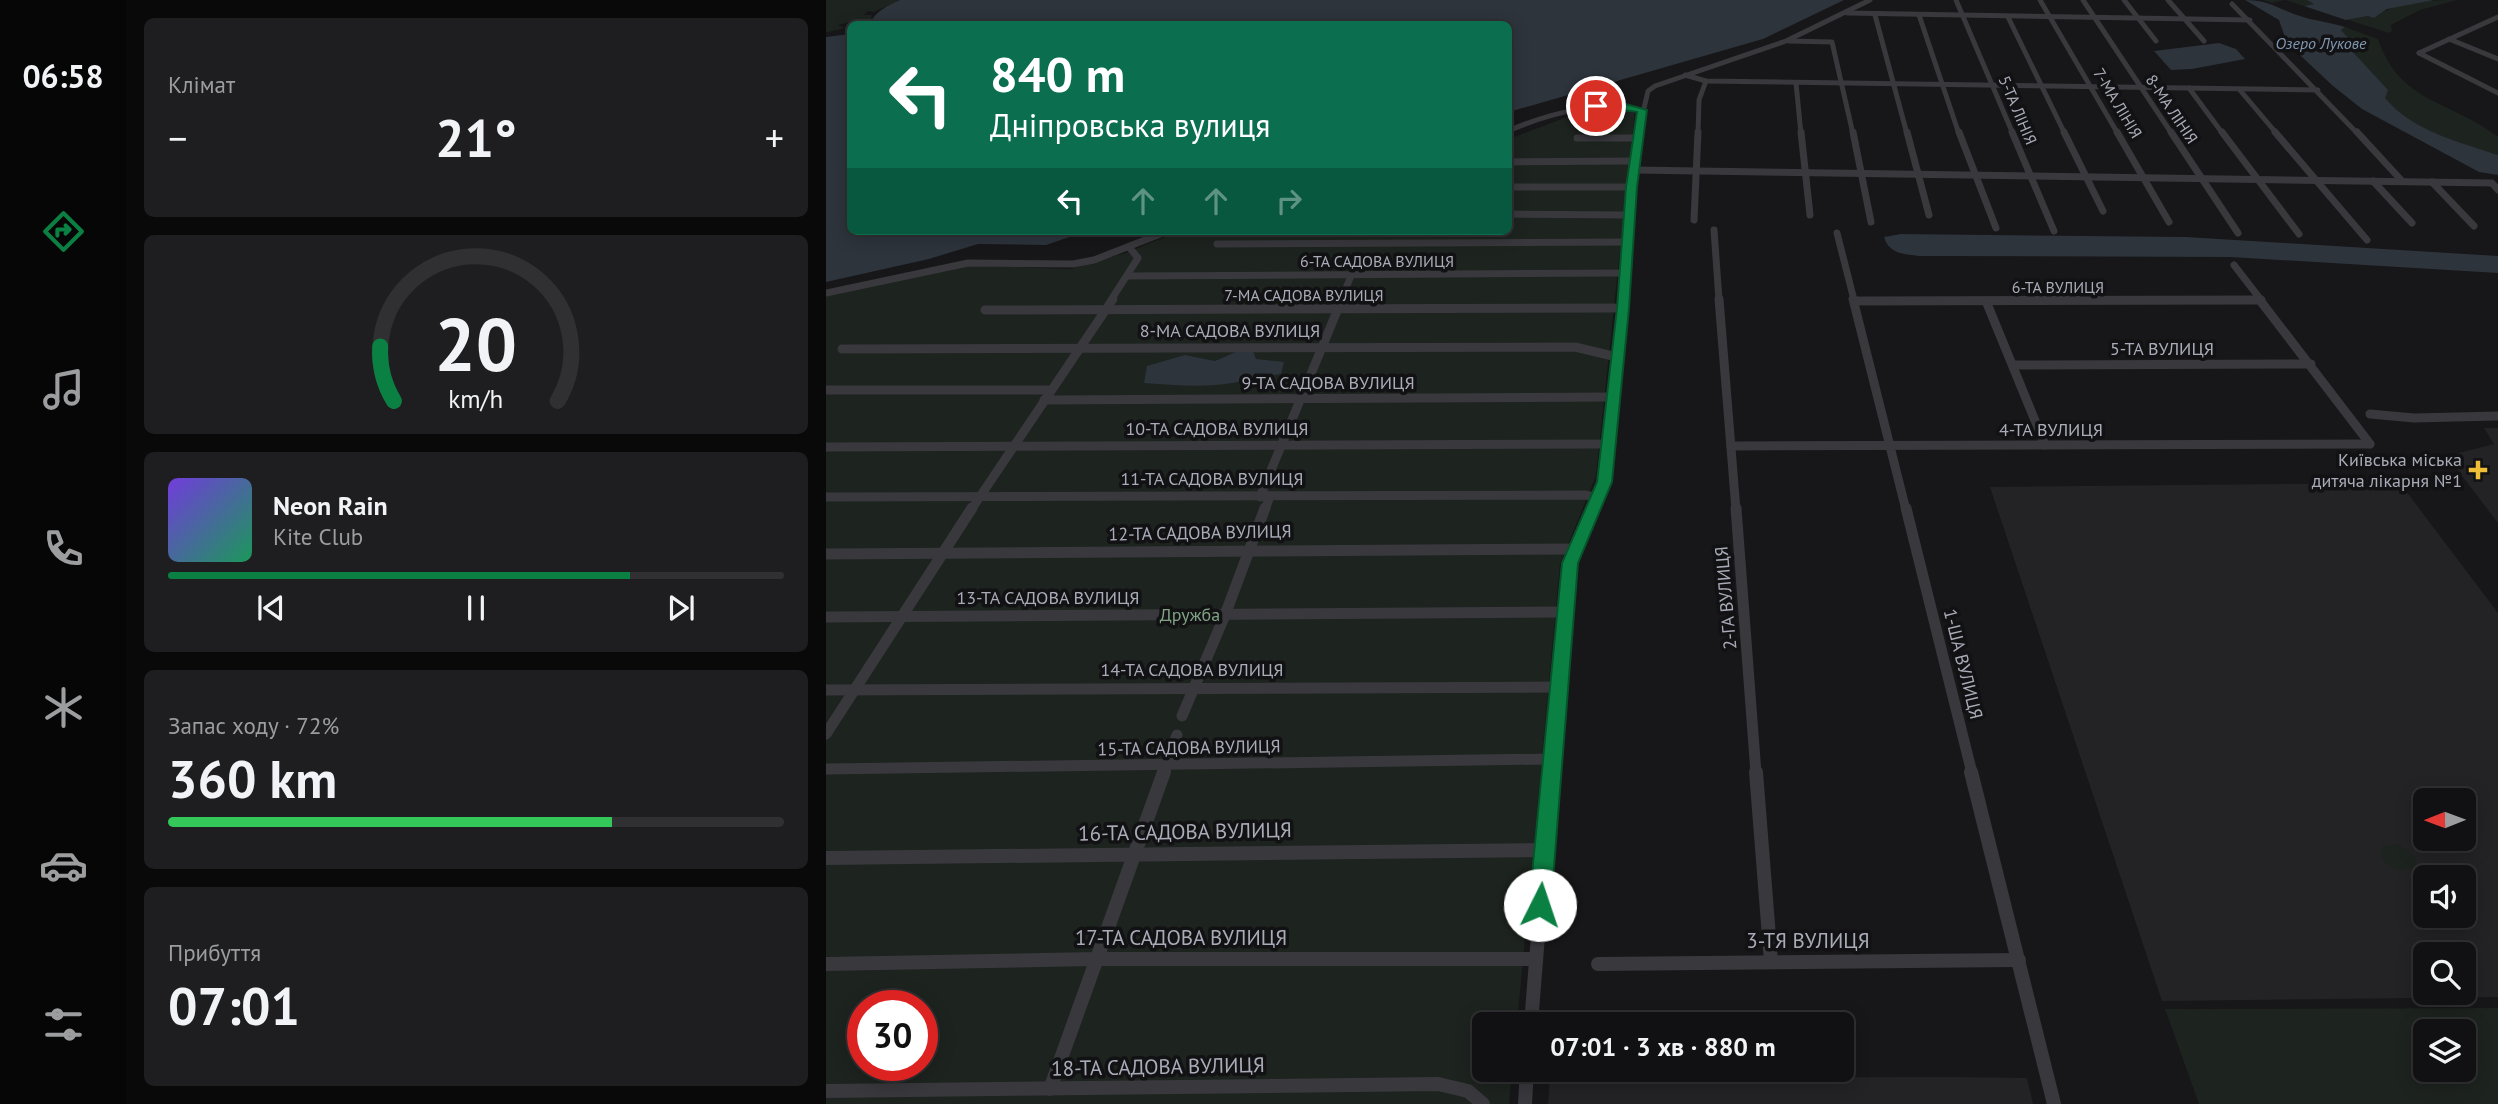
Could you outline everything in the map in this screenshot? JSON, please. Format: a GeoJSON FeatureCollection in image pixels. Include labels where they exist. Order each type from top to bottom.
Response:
{"type":"FeatureCollection","features":[{"type":"Feature","properties":{"kind":"street"},"geometry":{"type":"LineString","coordinates":[[1532,1012],[1563,612],[1574,549],[1605,482],[1634,165],[1642,110],[1648,91],[1685,75],[1786,41],[1870,0]]}},
{"type":"Feature","properties":{"kind":"street","name":"5-ТА ЛІНІЯ"},"geometry":{"type":"LineString","coordinates":[[1956,0],[2054,231]]}},
{"type":"Feature","properties":{"kind":"street","name":"7-МА ЛІНІЯ"},"geometry":{"type":"LineString","coordinates":[[2040,0],[2169,222]]}},
{"type":"Feature","properties":{"kind":"street","name":"8-МА ЛІНІЯ"},"geometry":{"type":"LineString","coordinates":[[2083,0],[2238,233]]}},
{"type":"Feature","properties":{"kind":"street"},"geometry":{"type":"LineString","coordinates":[[2124,0],[2156,41]]}},
{"type":"Feature","properties":{"kind":"street"},"geometry":{"type":"LineString","coordinates":[[2168,0],[2204,41]]}},
{"type":"Feature","properties":{"kind":"street"},"geometry":{"type":"LineString","coordinates":[[2232,4],[2318,90],[2402,181]]}},
{"type":"Feature","properties":{"kind":"street"},"geometry":{"type":"LineString","coordinates":[[1846,13],[2250,20]]}},
{"type":"Feature","properties":{"kind":"street"},"geometry":{"type":"LineString","coordinates":[[1875,15],[1929,215]]}},
{"type":"Feature","properties":{"kind":"street"},"geometry":{"type":"LineString","coordinates":[[1919,15],[1973,174],[1996,228]]}},
{"type":"Feature","properties":{"kind":"street"},"geometry":{"type":"LineString","coordinates":[[2008,17],[2103,211]]}},
{"type":"Feature","properties":{"kind":"street"},"geometry":{"type":"LineString","coordinates":[[2498,18],[2419,53],[2498,93]]}},
{"type":"Feature","properties":{"kind":"street"},"geometry":{"type":"LineString","coordinates":[[2490,21],[2498,24]]}},
{"type":"Feature","properties":{"kind":"street"},"geometry":{"type":"LineString","coordinates":[[2449,39],[2498,60]]}},
{"type":"Feature","properties":{"kind":"street"},"geometry":{"type":"LineString","coordinates":[[1786,41],[1832,42],[1871,222]]}},
{"type":"Feature","properties":{"kind":"street"},"geometry":{"type":"LineString","coordinates":[[1685,75],[1706,81],[2318,90]]}},
{"type":"Feature","properties":{"kind":"street"},"geometry":{"type":"LineString","coordinates":[[1694,220],[1699,100],[1706,81]]}},
{"type":"Feature","properties":{"kind":"street"},"geometry":{"type":"LineString","coordinates":[[1796,83],[1810,215]]}},
{"type":"Feature","properties":{"kind":"street"},"geometry":{"type":"LineString","coordinates":[[2189,88],[2299,234]]}},
{"type":"Feature","properties":{"kind":"street"},"geometry":{"type":"LineString","coordinates":[[2239,89],[2367,240]]}},
{"type":"Feature","properties":{"kind":"street"},"geometry":{"type":"LineString","coordinates":[[1512,130],[1583,107],[1622,106],[1642,110]]}},
{"type":"Feature","properties":{"kind":"street"},"geometry":{"type":"LineString","coordinates":[[1577,138],[1637,138]]}},
{"type":"Feature","properties":{"kind":"street"},"geometry":{"type":"LineString","coordinates":[[1512,162],[1634,165],[1696,170],[2492,183],[2498,190]]}},
{"type":"Feature","properties":{"kind":"street"},"geometry":{"type":"LineString","coordinates":[[2373,181],[2412,223]]}},
{"type":"Feature","properties":{"kind":"street"},"geometry":{"type":"LineString","coordinates":[[2432,182],[2474,226]]}},
{"type":"Feature","properties":{"kind":"street"},"geometry":{"type":"LineString","coordinates":[[1512,187],[1632,187]]}},
{"type":"Feature","properties":{"kind":"street"},"geometry":{"type":"LineString","coordinates":[[1512,214],[1630,215]]}},
{"type":"Feature","properties":{"kind":"street","name":"2-ГА ВУЛИЦЯ"},"geometry":{"type":"LineString","coordinates":[[1714,230],[1771,962]]}},
{"type":"Feature","properties":{"kind":"street","name":"1-ША ВУЛИЦЯ"},"geometry":{"type":"LineString","coordinates":[[1837,233],[2054,1104]]}},
{"type":"Feature","properties":{"kind":"street"},"geometry":{"type":"LineString","coordinates":[[826,293],[948,265],[993,262],[1073,264],[1158,235]]}},
{"type":"Feature","properties":{"kind":"street"},"geometry":{"type":"LineString","coordinates":[[1217,244],[1628,242]]}},
{"type":"Feature","properties":{"kind":"street"},"geometry":{"type":"LineString","coordinates":[[826,734],[1013,445],[1128,276],[1138,258],[1129,247]]}},
{"type":"Feature","properties":{"kind":"street"},"geometry":{"type":"LineString","coordinates":[[2234,265],[2311,364]]}},
{"type":"Feature","properties":{"kind":"street","name":"6-ТА САДОВА ВУЛИЦЯ"},"geometry":{"type":"LineString","coordinates":[[1128,276],[1626,273]]}},
{"type":"Feature","properties":{"kind":"street"},"geometry":{"type":"LineString","coordinates":[[1182,716],[1250,550],[1282,446],[1351,276]]}},
{"type":"Feature","properties":{"kind":"street","name":"6-ТА ВУЛИЦЯ"},"geometry":{"type":"LineString","coordinates":[[1854,301],[2261,300]]}},
{"type":"Feature","properties":{"kind":"street"},"geometry":{"type":"LineString","coordinates":[[1986,301],[2045,446]]}},
{"type":"Feature","properties":{"kind":"street","name":"7-МА САДОВА ВУЛИЦЯ"},"geometry":{"type":"LineString","coordinates":[[985,310],[1623,308]]}},
{"type":"Feature","properties":{"kind":"street","name":"8-МА САДОВА ВУЛИЦЯ"},"geometry":{"type":"LineString","coordinates":[[842,349],[1575,347],[1617,357]]}},
{"type":"Feature","properties":{"kind":"street","name":"4-ТА ВУЛИЦЯ"},"geometry":{"type":"LineString","coordinates":[[1731,446],[2370,444],[2311,364]]}},
{"type":"Feature","properties":{"kind":"street","name":"5-ТА ВУЛИЦЯ"},"geometry":{"type":"LineString","coordinates":[[2012,365],[2311,364]]}},
{"type":"Feature","properties":{"kind":"street"},"geometry":{"type":"LineString","coordinates":[[826,390],[1051,390]]}},
{"type":"Feature","properties":{"kind":"street","name":"9-ТА САДОВА ВУЛИЦЯ"},"geometry":{"type":"LineString","coordinates":[[1044,400],[1613,397]]}},
{"type":"Feature","properties":{"kind":"street"},"geometry":{"type":"LineString","coordinates":[[2370,414],[2414,418],[2498,416]]}},
{"type":"Feature","properties":{"kind":"street","name":"10-ТА САДОВА ВУЛИЦЯ"},"geometry":{"type":"LineString","coordinates":[[826,447],[1608,444]]}},
{"type":"Feature","properties":{"kind":"street","name":"11-ТА САДОВА ВУЛИЦЯ"},"geometry":{"type":"LineString","coordinates":[[826,497],[1585,495],[1598,498]]}},
{"type":"Feature","properties":{"kind":"street","name":"12-ТА САДОВА ВУЛИЦЯ"},"geometry":{"type":"LineString","coordinates":[[826,554],[1574,549]]}},
{"type":"Feature","properties":{"kind":"street","name":"13-ТА САДОВА ВУЛИЦЯ"},"geometry":{"type":"LineString","coordinates":[[826,617],[1563,612]]}},
{"type":"Feature","properties":{"kind":"street","name":"14-ТА САДОВА ВУЛИЦЯ"},"geometry":{"type":"LineString","coordinates":[[826,690],[1558,687]]}},
{"type":"Feature","properties":{"kind":"street"},"geometry":{"type":"LineString","coordinates":[[1050,1089],[1177,735]]}},
{"type":"Feature","properties":{"kind":"street","name":"15-ТА САДОВА ВУЛИЦЯ"},"geometry":{"type":"LineString","coordinates":[[826,769],[1552,759]]}},
{"type":"Feature","properties":{"kind":"street","name":"16-ТА САДОВА ВУЛИЦЯ"},"geometry":{"type":"LineString","coordinates":[[826,858],[1544,850]]}},
{"type":"Feature","properties":{"kind":"street","name":"17-ТА САДОВА ВУЛИЦЯ"},"geometry":{"type":"LineString","coordinates":[[826,964],[1096,959],[1536,959]]}},
{"type":"Feature","properties":{"kind":"street","name":"3-ТЯ ВУЛИЦЯ"},"geometry":{"type":"LineString","coordinates":[[1598,964],[2019,960]]}},
{"type":"Feature","properties":{"kind":"street"},"geometry":{"type":"LineString","coordinates":[[1525,1104],[1526,1082]]}},
{"type":"Feature","properties":{"kind":"street","name":"18-ТА САДОВА ВУЛИЦЯ"},"geometry":{"type":"LineString","coordinates":[[826,1091],[1438,1084],[1473,1092],[1483,1104]]}},
{"type":"Feature","properties":{"kind":"shaded area","name":"Київська міська дитяча лікарня №1"},"geometry":{"type":"Polygon","coordinates":[[[2484,428],[2498,428],[2498,523],[2447,456],[2494,444],[2484,428]]]}},
{"type":"Feature","properties":{"kind":"shaded area"},"geometry":{"type":"Polygon","coordinates":[[[2400,483],[2498,613],[2498,997],[2476,997],[2476,942],[2413,942],[2413,998],[2162,1001],[1990,487],[2400,483]]]}},
{"type":"Feature","properties":{"kind":"shaded area"},"geometry":{"type":"Polygon","coordinates":[[[1854,1077],[2027,1078],[2033,1104],[1548,1104],[1550,1082],[1854,1082],[1854,1077]]]}},
{"type":"Feature","properties":{"kind":"green space"},"geometry":{"type":"Polygon","coordinates":[[[826,0],[900,0],[874,12],[868,11],[864,15],[872,15],[870,21],[847,21],[838,25],[845,28],[826,32],[826,0]]]}},
{"type":"Feature","properties":{"kind":"green space"},"geometry":{"type":"Polygon","coordinates":[[[2263,0],[2285,0],[2272,3],[2263,0]]]}},
{"type":"Feature","properties":{"kind":"green space"},"geometry":{"type":"Polygon","coordinates":[[[2285,0],[2307,0],[2315,4],[2305,6],[2319,11],[2285,0]]]}},
{"type":"Feature","properties":{"kind":"green space"},"geometry":{"type":"Polygon","coordinates":[[[2457,0],[2420,10],[2391,25],[2392,31],[2389,33],[2347,20],[2369,16],[2374,18],[2392,8],[2414,3],[2457,0]]]}},
{"type":"Feature","properties":{"kind":"green space"},"geometry":{"type":"Polygon","coordinates":[[[2345,27],[2378,39],[2399,77],[2413,89],[2498,137],[2498,155],[2436,134],[2407,119],[2395,109],[2351,49],[2340,29],[2345,27]]]}},
{"type":"Feature","properties":{"kind":"green space","name":"Дружба"},"geometry":{"type":"Polygon","coordinates":[[[1612,107],[1635,110],[1596,476],[1560,564],[1518,1012],[1472,1012],[1472,1082],[1511,1082],[1509,1104],[826,1104],[826,296],[966,265],[1071,269],[1128,252],[1170,235],[1512,235],[1512,138],[1567,117],[1612,107]]]}},
{"type":"Feature","properties":{"kind":"green space"},"geometry":{"type":"Polygon","coordinates":[[[2395,844],[2405,848],[2417,863],[2413,865],[2413,870],[2396,870],[2381,859],[2381,847],[2395,844]]]}},
{"type":"Feature","properties":{"kind":"green space"},"geometry":{"type":"Polygon","coordinates":[[[2498,1008],[2498,1104],[2199,1104],[2165,1009],[2498,1008]]]}},
{"type":"Feature","properties":{"kind":"water"},"geometry":{"type":"Polygon","coordinates":[[[900,0],[1844,0],[1763,39],[1512,111],[1512,21],[872,21],[886,7],[900,0]]]}},
{"type":"Feature","properties":{"kind":"water","name":"Озеро Лукове"},"geometry":{"type":"Polygon","coordinates":[[[2245,0],[2267,3],[2305,18],[2345,27],[2341,30],[2352,51],[2388,90],[2385,98],[2396,110],[2437,134],[2498,155],[2498,175],[2479,172],[2362,109],[2287,43],[2279,20],[2245,0]]]}},
{"type":"Feature","properties":{"kind":"water"},"geometry":{"type":"Polygon","coordinates":[[[2307,0],[2434,0],[2387,9],[2374,18],[2368,16],[2346,20],[2304,6],[2314,4],[2307,0]]]}},
{"type":"Feature","properties":{"kind":"water"},"geometry":{"type":"Polygon","coordinates":[[[847,34],[847,235],[1075,235],[1046,245],[978,244],[929,259],[826,282],[826,37],[847,34]]]}},
{"type":"Feature","properties":{"kind":"water"},"geometry":{"type":"Polygon","coordinates":[[[2219,43],[2236,49],[2245,59],[2171,70],[2154,51],[2219,43]]]}},
{"type":"Feature","properties":{"kind":"water"},"geometry":{"type":"Polygon","coordinates":[[[1901,234],[2186,237],[2498,256],[2498,273],[2230,257],[1919,256],[1903,254],[1889,247],[1884,237],[1901,234]]]}},
{"type":"Feature","properties":{"kind":"water"},"geometry":{"type":"Polygon","coordinates":[[[1253,351],[1256,359],[1284,362],[1281,374],[1211,385],[1144,383],[1147,366],[1185,355],[1215,361],[1236,352],[1253,351]]]}},
{"type":"Feature","properties":{"kind":"place","name":"Київська міська дитяча лікарня №1"},"geometry":{"type":"Point","coordinates":[2478,470]}},
{"type":"Feature","properties":{"kind":"route"},"geometry":{"type":"LineString","coordinates":[[1540,905],[1563,612],[1574,549],[1605,482],[1632,187],[1642,110],[1622,106],[1596,106]]}}]}
